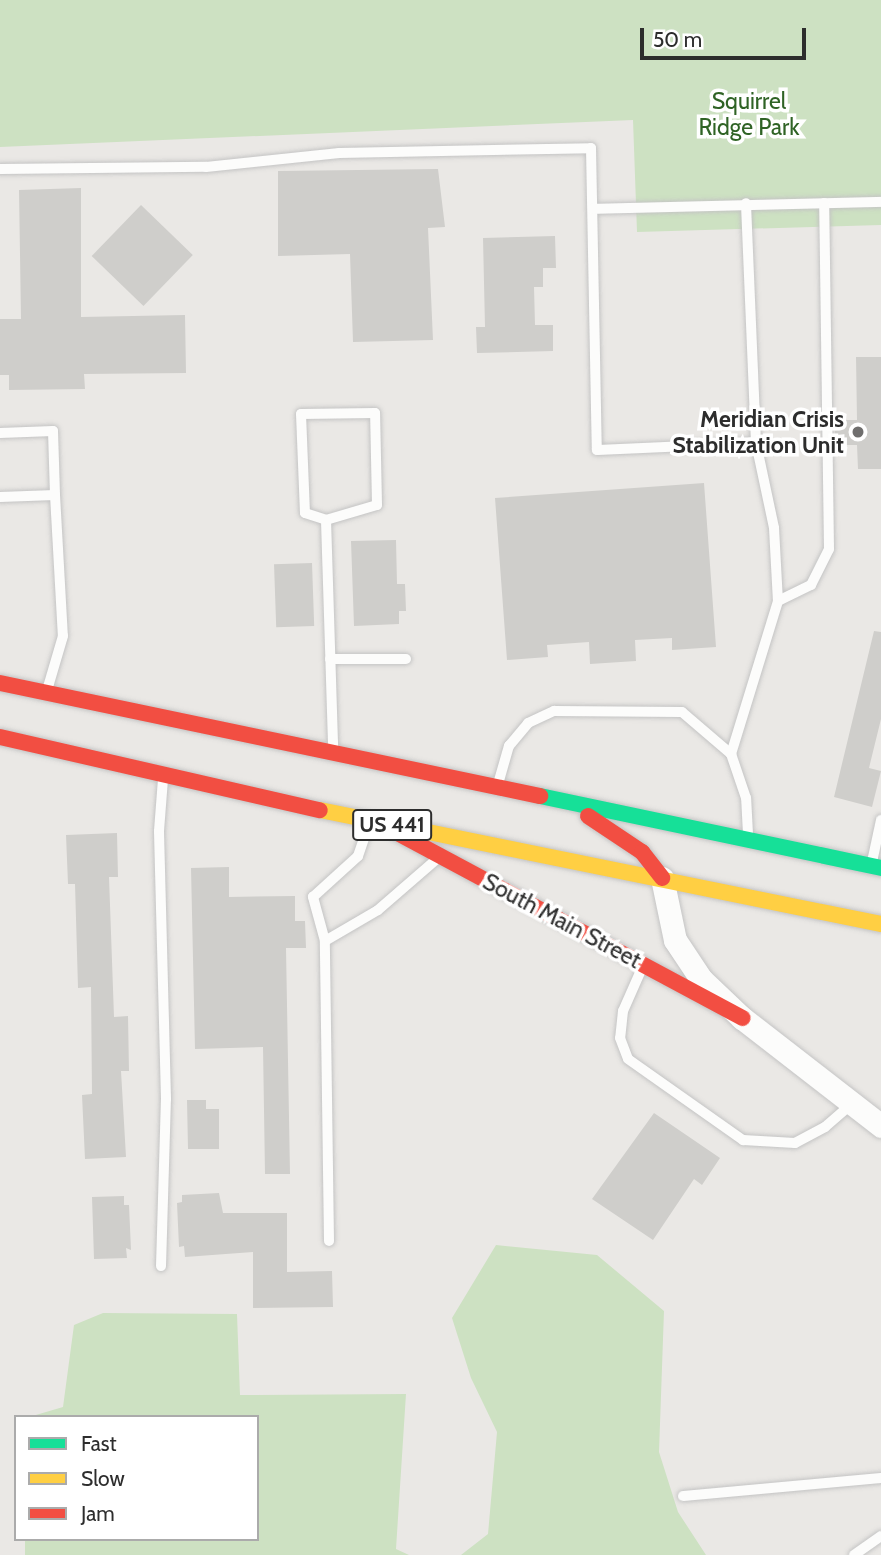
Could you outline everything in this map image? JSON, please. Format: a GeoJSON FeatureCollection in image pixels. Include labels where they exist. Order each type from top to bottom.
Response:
{"type":"FeatureCollection","features":[{"type":"Feature","properties":{"kind":"main road","name":"US 441"},"geometry":{"type":"LineString","coordinates":[[0,683],[44,700],[333,755],[496,796],[567,804],[876,867]]}},
{"type":"Feature","properties":{"kind":"main road","name":"US 441"},"geometry":{"type":"LineString","coordinates":[[0,737],[34,737],[164,772],[376,822],[487,835],[662,878],[881,924]]}},
{"type":"Feature","properties":{"kind":"main road"},"geometry":{"type":"LineString","coordinates":[[567,804],[617,831],[642,852],[662,878]]}},
{"type":"Feature","properties":{"kind":"main road","name":"South Main Street"},"geometry":{"type":"LineString","coordinates":[[376,822],[742,1018]]}},
{"type":"Feature","properties":{"kind":"street","name":"South Main Street"},"geometry":{"type":"LineString","coordinates":[[662,878],[675,940],[684,960],[742,1018],[881,1126]]}},
{"type":"Feature","properties":{"kind":"lane"},"geometry":{"type":"LineString","coordinates":[[0,169],[206,167],[339,153],[591,148],[597,450],[756,443]]}},
{"type":"Feature","properties":{"kind":"lane"},"geometry":{"type":"LineString","coordinates":[[593,209],[746,203],[881,202]]}},
{"type":"Feature","properties":{"kind":"lane"},"geometry":{"type":"LineString","coordinates":[[731,754],[778,601],[774,528],[756,443],[746,203]]}},
{"type":"Feature","properties":{"kind":"lane"},"geometry":{"type":"LineString","coordinates":[[778,601],[811,585],[829,549],[824,203]]}},
{"type":"Feature","properties":{"kind":"lane"},"geometry":{"type":"LineString","coordinates":[[375,413],[377,505],[326,520],[305,513],[301,414],[375,413]]}},
{"type":"Feature","properties":{"kind":"lane"},"geometry":{"type":"LineString","coordinates":[[0,433],[53,431],[54,495],[63,636],[44,700]]}},
{"type":"Feature","properties":{"kind":"lane"},"geometry":{"type":"LineString","coordinates":[[0,497],[54,495]]}},
{"type":"Feature","properties":{"kind":"lane"},"geometry":{"type":"LineString","coordinates":[[326,520],[333,755]]}},
{"type":"Feature","properties":{"kind":"lane"},"geometry":{"type":"LineString","coordinates":[[330,659],[406,659]]}},
{"type":"Feature","properties":{"kind":"lane"},"geometry":{"type":"LineString","coordinates":[[496,796],[509,746],[528,723],[554,711],[682,712],[731,754],[746,799],[748,841]]}},
{"type":"Feature","properties":{"kind":"lane"},"geometry":{"type":"LineString","coordinates":[[161,1266],[166,1099],[159,831],[164,772]]}},
{"type":"Feature","properties":{"kind":"lane"},"geometry":{"type":"LineString","coordinates":[[876,867],[881,820]]}},
{"type":"Feature","properties":{"kind":"lane"},"geometry":{"type":"LineString","coordinates":[[329,1241],[325,941],[313,897],[358,856],[376,822]]}},
{"type":"Feature","properties":{"kind":"lane"},"geometry":{"type":"LineString","coordinates":[[325,941],[377,910],[439,857]]}},
{"type":"Feature","properties":{"kind":"lane"},"geometry":{"type":"LineString","coordinates":[[644,964],[623,1010],[620,1038],[628,1059],[743,1140],[794,1143],[825,1126],[853,1102]]}},
{"type":"Feature","properties":{"kind":"lane"},"geometry":{"type":"LineString","coordinates":[[683,1496],[881,1478]]}},
{"type":"Feature","properties":{"kind":"lane"},"geometry":{"type":"LineString","coordinates":[[854,1555],[881,1536]]}},
{"type":"Feature","properties":{"kind":"green space","name":"Squirrel Ridge Park"},"geometry":{"type":"Polygon","coordinates":[[[0,0],[881,0],[881,225],[637,232],[633,120],[0,147],[0,0]]]}},
{"type":"Feature","properties":{"kind":"green space"},"geometry":{"type":"Polygon","coordinates":[[[496,1245],[597,1255],[664,1311],[659,1452],[678,1512],[706,1555],[461,1555],[488,1534],[497,1432],[471,1378],[452,1318],[496,1245]]]}},
{"type":"Feature","properties":{"kind":"green space"},"geometry":{"type":"Polygon","coordinates":[[[103,1313],[237,1314],[240,1395],[406,1394],[396,1549],[409,1555],[25,1555],[25,1541],[259,1541],[259,1415],[36,1415],[63,1407],[74,1325],[103,1313]]]}},
{"type":"Feature","properties":{"kind":"building"},"geometry":{"type":"Polygon","coordinates":[[[438,169],[445,227],[428,228],[433,340],[353,342],[350,254],[278,256],[278,171],[438,169]]]}},
{"type":"Feature","properties":{"kind":"building"},"geometry":{"type":"Polygon","coordinates":[[[81,188],[81,317],[185,315],[186,373],[84,374],[85,389],[9,390],[9,375],[0,375],[0,319],[21,319],[19,190],[81,188]]]}},
{"type":"Feature","properties":{"kind":"building"},"geometry":{"type":"Polygon","coordinates":[[[141,205],[193,255],[143,306],[92,256],[141,205]]]}},
{"type":"Feature","properties":{"kind":"building"},"geometry":{"type":"Polygon","coordinates":[[[555,236],[556,268],[543,268],[543,287],[534,287],[535,325],[553,325],[553,351],[477,353],[476,327],[485,327],[483,238],[555,236]]]}},
{"type":"Feature","properties":{"kind":"building","name":"Meridian Crisis Stabilization Unit"},"geometry":{"type":"Polygon","coordinates":[[[856,357],[881,357],[881,469],[858,469],[857,445],[835,445],[835,420],[857,420],[856,357]]]}},
{"type":"Feature","properties":{"kind":"building"},"geometry":{"type":"Polygon","coordinates":[[[704,483],[716,647],[672,650],[672,638],[635,640],[636,661],[590,664],[589,642],[547,645],[548,657],[507,660],[495,498],[704,483]]]}},
{"type":"Feature","properties":{"kind":"building"},"geometry":{"type":"Polygon","coordinates":[[[396,540],[397,584],[405,584],[406,611],[399,611],[399,624],[354,626],[351,541],[396,540]]]}},
{"type":"Feature","properties":{"kind":"building"},"geometry":{"type":"Polygon","coordinates":[[[312,563],[314,626],[276,627],[274,564],[312,563]]]}},
{"type":"Feature","properties":{"kind":"building"},"geometry":{"type":"Polygon","coordinates":[[[874,631],[881,632],[881,719],[869,768],[881,771],[872,807],[834,797],[874,631]]]}},
{"type":"Feature","properties":{"kind":"building"},"geometry":{"type":"Polygon","coordinates":[[[117,833],[118,877],[109,877],[114,1017],[128,1016],[129,1071],[121,1071],[126,1157],[85,1159],[82,1095],[92,1094],[91,987],[78,988],[75,884],[68,884],[66,835],[117,833]]]}},
{"type":"Feature","properties":{"kind":"building"},"geometry":{"type":"Polygon","coordinates":[[[229,867],[229,897],[295,896],[295,921],[305,921],[306,948],[286,948],[290,1174],[265,1174],[263,1047],[195,1049],[191,868],[229,867]]]}},
{"type":"Feature","properties":{"kind":"building"},"geometry":{"type":"Polygon","coordinates":[[[187,1100],[206,1100],[206,1109],[219,1109],[219,1149],[188,1149],[187,1100]]]}},
{"type":"Feature","properties":{"kind":"building"},"geometry":{"type":"Polygon","coordinates":[[[654,1113],[720,1158],[702,1185],[694,1179],[653,1240],[592,1199],[654,1113]]]}},
{"type":"Feature","properties":{"kind":"building"},"geometry":{"type":"Polygon","coordinates":[[[219,1193],[223,1213],[287,1213],[287,1272],[332,1271],[333,1307],[253,1308],[253,1252],[185,1257],[184,1246],[179,1247],[177,1203],[182,1202],[182,1195],[219,1193]]]}},
{"type":"Feature","properties":{"kind":"building"},"geometry":{"type":"Polygon","coordinates":[[[124,1196],[124,1205],[129,1205],[131,1250],[126,1248],[127,1258],[94,1259],[92,1197],[124,1196]]]}},
{"type":"Feature","properties":{"kind":"traffic: fast"},"geometry":{"type":"LineString","coordinates":[[540,796],[881,868]]}},
{"type":"Feature","properties":{"kind":"traffic: slow"},"geometry":{"type":"LineString","coordinates":[[320,810],[881,924]]}},
{"type":"Feature","properties":{"kind":"traffic: jam"},"geometry":{"type":"LineString","coordinates":[[0,683],[540,796]]}},
{"type":"Feature","properties":{"kind":"traffic: jam"},"geometry":{"type":"LineString","coordinates":[[0,737],[320,810]]}},
{"type":"Feature","properties":{"kind":"traffic: jam"},"geometry":{"type":"LineString","coordinates":[[588,816],[642,852],[662,878]]}},
{"type":"Feature","properties":{"kind":"traffic: jam"},"geometry":{"type":"LineString","coordinates":[[390,829],[742,1018]]}},
{"type":"Feature","properties":{"kind":"place","name":"Meridian Crisis Stabilization Unit"},"geometry":{"type":"Point","coordinates":[858,432]}}]}
